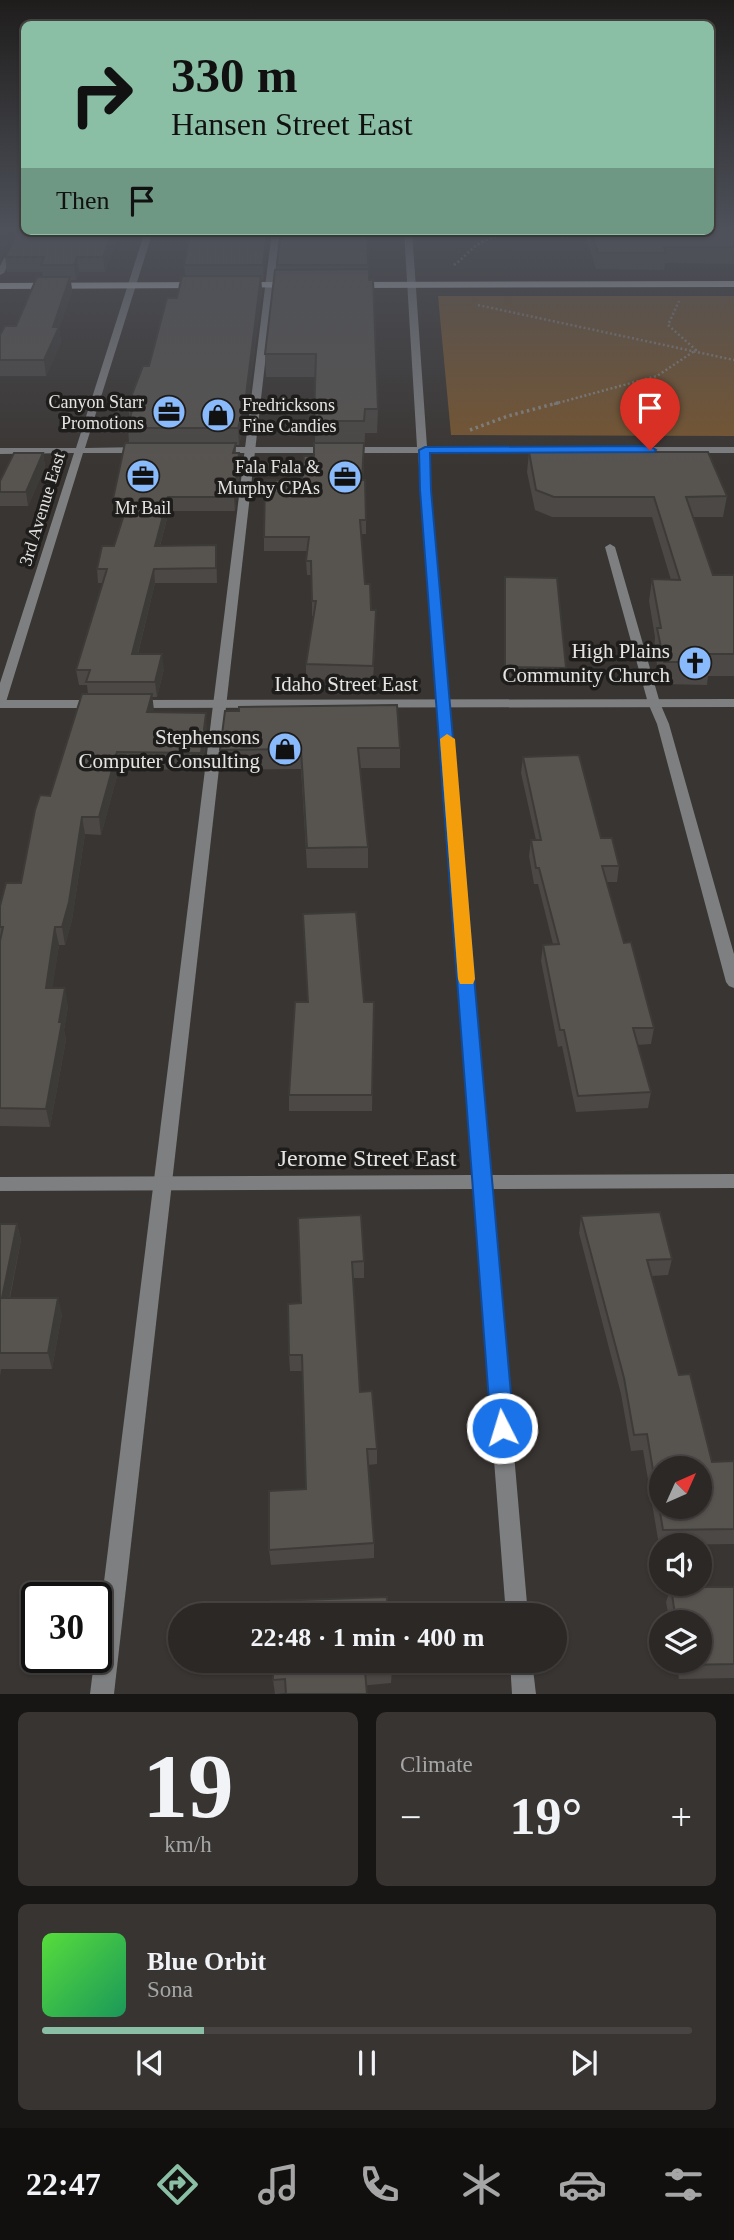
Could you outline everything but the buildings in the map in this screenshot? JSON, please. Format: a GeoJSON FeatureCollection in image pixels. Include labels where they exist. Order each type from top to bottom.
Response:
{"type":"FeatureCollection","features":[{"type":"Feature","properties":{"kind":"street","name":"3rd Avenue East"},"geometry":{"type":"LineString","coordinates":[[0,703],[123,309]]}},
{"type":"Feature","properties":{"kind":"street"},"geometry":{"type":"LineString","coordinates":[[102,1694],[267,309]]}},
{"type":"Feature","properties":{"kind":"street"},"geometry":{"type":"LineString","coordinates":[[415,309],[426,502],[445,703],[516,1603]]}},
{"type":"Feature","properties":{"kind":"street"},"geometry":{"type":"LineString","coordinates":[[0,451],[156,450]]}},
{"type":"Feature","properties":{"kind":"street"},"geometry":{"type":"LineString","coordinates":[[209,450],[734,450]]}},
{"type":"Feature","properties":{"kind":"street"},"geometry":{"type":"LineString","coordinates":[[610,547],[654,703],[663,724],[734,982]]}},
{"type":"Feature","properties":{"kind":"street","name":"Idaho Street East"},"geometry":{"type":"LineString","coordinates":[[0,703],[734,703]]}},
{"type":"Feature","properties":{"kind":"street","name":"Jerome Street East"},"geometry":{"type":"LineString","coordinates":[[0,1184],[734,1181]]}},
{"type":"Feature","properties":{"kind":"street"},"geometry":{"type":"LineString","coordinates":[[522,1673],[524,1694]]}},
{"type":"Feature","properties":{"kind":"path"},"geometry":{"type":"LineString","coordinates":[[499,309],[734,360]]}},
{"type":"Feature","properties":{"kind":"path"},"geometry":{"type":"LineString","coordinates":[[675,309],[668,325],[696,350]]}},
{"type":"Feature","properties":{"kind":"path"},"geometry":{"type":"LineString","coordinates":[[463,433],[508,416],[657,376],[696,350]]}},
{"type":"Feature","properties":{"kind":"shaded area"},"geometry":{"type":"Polygon","coordinates":[[[439,309],[734,309],[734,436],[451,435],[439,309]]]}},
{"type":"Feature","properties":{"kind":"slow traffic"},"geometry":{"type":"LineString","coordinates":[[447,739],[466,979]]}},
{"type":"Feature","properties":{"kind":"place","name":"Canyon Starr Promotions"},"geometry":{"type":"Point","coordinates":[169,412]}},
{"type":"Feature","properties":{"kind":"place","name":"Fredricksons Fine Candies"},"geometry":{"type":"Point","coordinates":[218,415]}},
{"type":"Feature","properties":{"kind":"place","name":"Mr Bail"},"geometry":{"type":"Point","coordinates":[143,476]}},
{"type":"Feature","properties":{"kind":"place","name":"Fala Fala & Murphy CPAs"},"geometry":{"type":"Point","coordinates":[345,477]}},
{"type":"Feature","properties":{"kind":"place","name":"High Plains Community Church"},"geometry":{"type":"Point","coordinates":[695,663]}},
{"type":"Feature","properties":{"kind":"place","name":"Stephensons Computer Consulting"},"geometry":{"type":"Point","coordinates":[285,749]}},
{"type":"Feature","properties":{"kind":"route"},"geometry":{"type":"LineString","coordinates":[[502,1428],[445,703],[425,490],[425,450],[650,450]]}}]}
